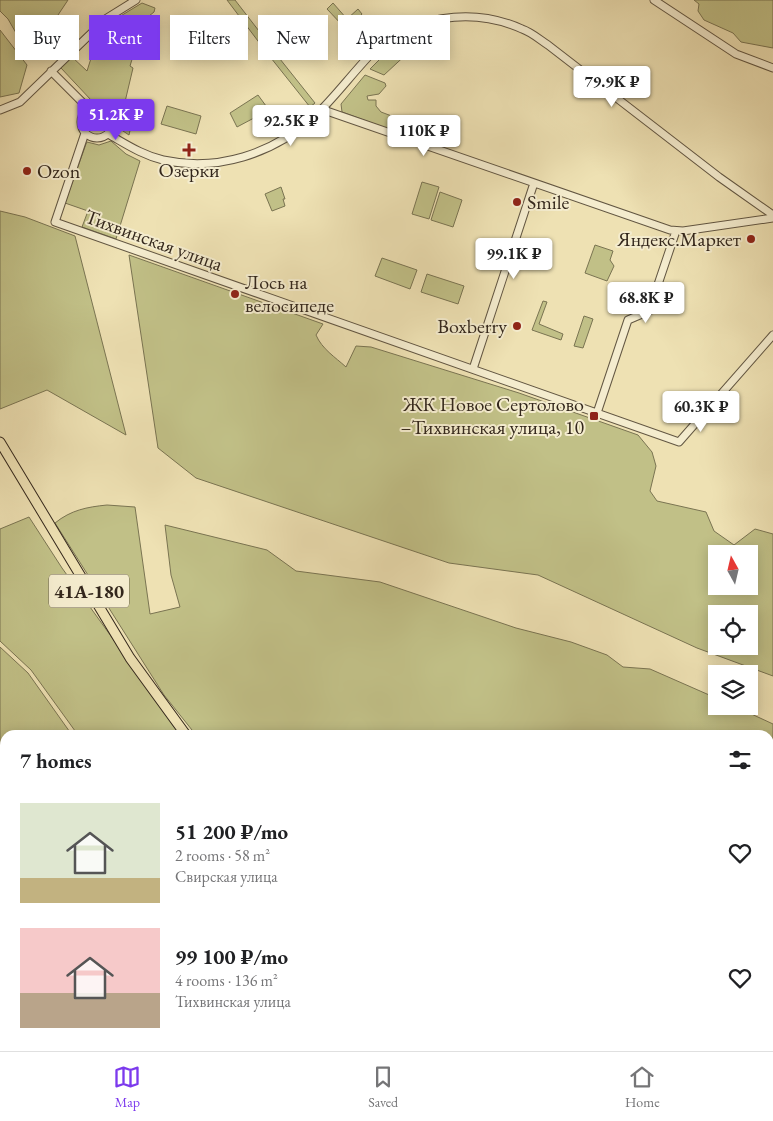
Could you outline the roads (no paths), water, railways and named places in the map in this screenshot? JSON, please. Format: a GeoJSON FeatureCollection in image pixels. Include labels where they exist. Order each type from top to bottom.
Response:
{"type":"FeatureCollection","features":[{"type":"Feature","properties":{"kind":"main road","name":"41А-180"},"geometry":{"type":"LineString","coordinates":[[0,442],[130,658],[182,730]]}},
{"type":"Feature","properties":{"kind":"street"},"geometry":{"type":"LineString","coordinates":[[0,110],[20,102],[107,18],[136,0]]}},
{"type":"Feature","properties":{"kind":"street"},"geometry":{"type":"LineString","coordinates":[[654,0],[736,54],[773,68]]}},
{"type":"Feature","properties":{"kind":"street"},"geometry":{"type":"LineString","coordinates":[[108,134],[132,149],[161,160],[191,165],[220,163],[269,148],[299,129],[322,109],[383,44],[405,30],[445,18],[472,16],[496,20],[523,29],[548,45],[719,177],[773,216]]}},
{"type":"Feature","properties":{"kind":"street"},"geometry":{"type":"LineString","coordinates":[[51,71],[88,108]]}},
{"type":"Feature","properties":{"kind":"street"},"geometry":{"type":"LineString","coordinates":[[102,106],[108,110],[113,122],[108,134],[96,138],[85,133],[81,119],[88,108],[102,106]]}},
{"type":"Feature","properties":{"kind":"street"},"geometry":{"type":"LineString","coordinates":[[322,109],[676,231],[773,216]]}},
{"type":"Feature","properties":{"kind":"street","name":"Тихвинская улица"},"geometry":{"type":"LineString","coordinates":[[85,133],[55,222],[679,442],[773,335]]}},
{"type":"Feature","properties":{"kind":"street"},"geometry":{"type":"LineString","coordinates":[[473,369],[534,183]]}},
{"type":"Feature","properties":{"kind":"street"},"geometry":{"type":"LineString","coordinates":[[597,413],[628,320],[649,311],[676,231]]}},
{"type":"Feature","properties":{"kind":"place","name":"Озерки"},"geometry":{"type":"Point","coordinates":[189,150]}},
{"type":"Feature","properties":{"kind":"place","name":"Ozon"},"geometry":{"type":"Point","coordinates":[27,171]}},
{"type":"Feature","properties":{"kind":"place","name":"Smile"},"geometry":{"type":"Point","coordinates":[517,202]}},
{"type":"Feature","properties":{"kind":"place","name":"Яндекс.Маркет"},"geometry":{"type":"Point","coordinates":[751,239]}},
{"type":"Feature","properties":{"kind":"place","name":"Лось на велосипеде"},"geometry":{"type":"Point","coordinates":[235,294]}},
{"type":"Feature","properties":{"kind":"place","name":"Boxberry"},"geometry":{"type":"Point","coordinates":[517,326]}},
{"type":"Feature","properties":{"kind":"place","name":"ЖК Новое Сертолово –Тихвинская улица, 10"},"geometry":{"type":"Point","coordinates":[594,416]}}]}
